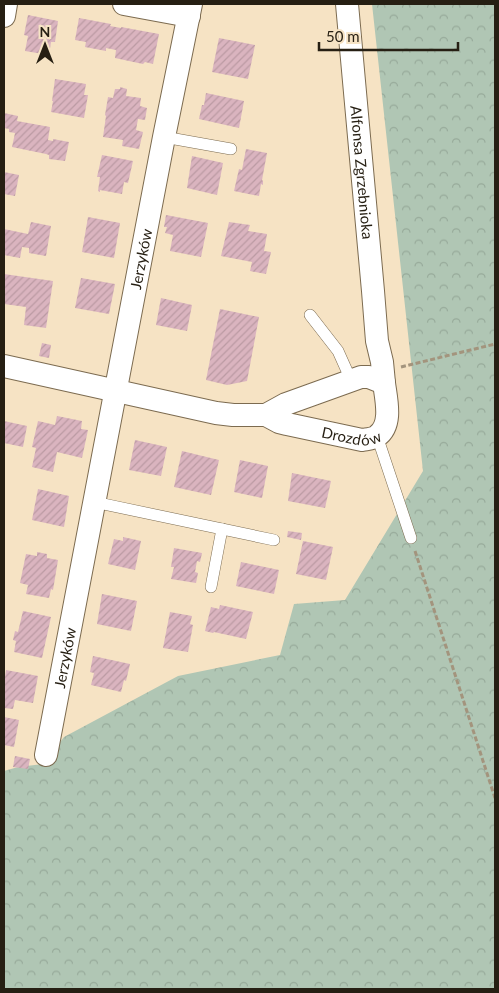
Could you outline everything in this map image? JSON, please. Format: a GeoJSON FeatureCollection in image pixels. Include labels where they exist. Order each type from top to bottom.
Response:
{"type":"FeatureCollection","features":[{"type":"Feature","properties":{"kind":"street"},"geometry":{"type":"LineString","coordinates":[[4,16],[6,4]]}},
{"type":"Feature","properties":{"kind":"street","name":"Jerzyków"},"geometry":{"type":"LineString","coordinates":[[46,754],[190,10],[124,4]]}},
{"type":"Feature","properties":{"kind":"street","name":"Alfonsa Zgrzebnioka"},"geometry":{"type":"LineString","coordinates":[[347,4],[377,341],[384,376]]}},
{"type":"Feature","properties":{"kind":"street"},"geometry":{"type":"LineString","coordinates":[[351,380],[367,360],[377,341]]}},
{"type":"Feature","properties":{"kind":"street","name":"Drozdów"},"geometry":{"type":"LineString","coordinates":[[4,366],[224,414],[266,415],[279,422],[362,440],[377,436],[385,426],[387,414],[384,376],[361,377],[351,380],[286,404],[266,415]]}},
{"type":"Feature","properties":{"kind":"lane"},"geometry":{"type":"LineString","coordinates":[[164,137],[232,149]]}},
{"type":"Feature","properties":{"kind":"lane"},"geometry":{"type":"LineString","coordinates":[[310,314],[338,351],[351,380]]}},
{"type":"Feature","properties":{"kind":"lane"},"geometry":{"type":"LineString","coordinates":[[377,436],[411,538]]}},
{"type":"Feature","properties":{"kind":"lane"},"geometry":{"type":"LineString","coordinates":[[94,502],[274,540]]}},
{"type":"Feature","properties":{"kind":"lane"},"geometry":{"type":"LineString","coordinates":[[212,587],[222,529]]}},
{"type":"Feature","properties":{"kind":"path"},"geometry":{"type":"LineString","coordinates":[[384,376],[391,369],[495,344]]}},
{"type":"Feature","properties":{"kind":"path"},"geometry":{"type":"LineString","coordinates":[[411,538],[495,798]]}},
{"type":"Feature","properties":{"kind":"green space"},"geometry":{"type":"Polygon","coordinates":[[[372,4],[495,4],[495,989],[4,989],[4,771],[43,764],[64,737],[178,676],[280,655],[294,604],[345,600],[423,471],[372,4]]]}},
{"type":"Feature","properties":{"kind":"building"},"geometry":{"type":"Polygon","coordinates":[[[28,15],[58,21],[55,42],[51,42],[49,55],[25,51],[28,36],[24,35],[28,15]]]}},
{"type":"Feature","properties":{"kind":"building"},"geometry":{"type":"Polygon","coordinates":[[[79,18],[111,24],[110,26],[159,34],[153,64],[145,62],[143,64],[115,58],[116,50],[106,48],[106,51],[85,47],[86,42],[75,40],[79,18]]]}},
{"type":"Feature","properties":{"kind":"building"},"geometry":{"type":"Polygon","coordinates":[[[219,38],[255,45],[248,79],[212,72],[219,38]]]}},
{"type":"Feature","properties":{"kind":"building"},"geometry":{"type":"Polygon","coordinates":[[[55,79],[86,84],[84,95],[88,95],[84,118],[51,112],[55,79]]]}},
{"type":"Feature","properties":{"kind":"building"},"geometry":{"type":"Polygon","coordinates":[[[120,87],[127,89],[126,96],[141,98],[140,106],[147,108],[145,120],[138,119],[136,130],[143,132],[139,149],[122,146],[123,140],[103,137],[108,97],[113,98],[115,89],[120,89],[120,87]]]}},
{"type":"Feature","properties":{"kind":"building"},"geometry":{"type":"Polygon","coordinates":[[[206,93],[244,101],[239,128],[199,119],[206,93]]]}},
{"type":"Feature","properties":{"kind":"building"},"geometry":{"type":"Polygon","coordinates":[[[4,113],[18,116],[17,121],[50,127],[48,140],[69,142],[65,161],[49,159],[49,155],[46,154],[12,147],[15,133],[9,132],[9,129],[4,128],[4,113]]]}},
{"type":"Feature","properties":{"kind":"building"},"geometry":{"type":"Polygon","coordinates":[[[246,149],[267,153],[262,180],[263,185],[261,184],[259,196],[234,191],[239,169],[242,170],[246,149]]]}},
{"type":"Feature","properties":{"kind":"building"},"geometry":{"type":"Polygon","coordinates":[[[102,155],[133,161],[128,183],[124,182],[122,194],[98,191],[100,177],[97,177],[102,155]]]}},
{"type":"Feature","properties":{"kind":"building"},"geometry":{"type":"Polygon","coordinates":[[[192,156],[223,163],[217,195],[187,188],[192,156]]]}},
{"type":"Feature","properties":{"kind":"building"},"geometry":{"type":"Polygon","coordinates":[[[4,172],[19,175],[15,196],[4,194],[4,172]]]}},
{"type":"Feature","properties":{"kind":"building"},"geometry":{"type":"Polygon","coordinates":[[[166,215],[208,223],[201,257],[170,251],[173,235],[165,233],[167,227],[164,227],[166,215]]]}},
{"type":"Feature","properties":{"kind":"building"},"geometry":{"type":"Polygon","coordinates":[[[88,217],[120,223],[114,258],[82,252],[88,217]]]}},
{"type":"Feature","properties":{"kind":"building"},"geometry":{"type":"Polygon","coordinates":[[[31,222],[51,226],[46,256],[29,253],[29,248],[22,247],[20,258],[4,255],[4,229],[28,234],[31,222]]]}},
{"type":"Feature","properties":{"kind":"building"},"geometry":{"type":"Polygon","coordinates":[[[229,222],[250,225],[248,231],[267,234],[264,251],[271,252],[266,274],[250,271],[252,262],[221,256],[229,222]]]}},
{"type":"Feature","properties":{"kind":"building"},"geometry":{"type":"Polygon","coordinates":[[[4,274],[53,281],[46,328],[24,325],[26,307],[4,304],[4,274]]]}},
{"type":"Feature","properties":{"kind":"building"},"geometry":{"type":"Polygon","coordinates":[[[81,278],[115,284],[109,314],[75,308],[81,278]]]}},
{"type":"Feature","properties":{"kind":"building"},"geometry":{"type":"Polygon","coordinates":[[[161,298],[192,305],[187,331],[156,325],[161,298]]]}},
{"type":"Feature","properties":{"kind":"building"},"geometry":{"type":"Polygon","coordinates":[[[220,309],[259,317],[247,381],[227,385],[206,380],[220,309]]]}},
{"type":"Feature","properties":{"kind":"building"},"geometry":{"type":"Polygon","coordinates":[[[42,343],[51,345],[49,358],[39,356],[42,343]]]}},
{"type":"Feature","properties":{"kind":"building"},"geometry":{"type":"Polygon","coordinates":[[[57,416],[82,421],[81,429],[88,430],[82,458],[57,452],[53,472],[32,467],[36,448],[32,447],[38,421],[55,425],[57,416]]]}},
{"type":"Feature","properties":{"kind":"building"},"geometry":{"type":"Polygon","coordinates":[[[4,421],[27,426],[23,447],[4,443],[4,421]]]}},
{"type":"Feature","properties":{"kind":"building"},"geometry":{"type":"Polygon","coordinates":[[[135,440],[167,447],[161,476],[129,470],[135,440]]]}},
{"type":"Feature","properties":{"kind":"building"},"geometry":{"type":"Polygon","coordinates":[[[182,451],[219,460],[211,495],[174,487],[182,451]]]}},
{"type":"Feature","properties":{"kind":"building"},"geometry":{"type":"Polygon","coordinates":[[[240,460],[268,466],[262,498],[234,492],[240,460]]]}},
{"type":"Feature","properties":{"kind":"building"},"geometry":{"type":"Polygon","coordinates":[[[292,473],[331,481],[325,508],[288,501],[292,473]]]}},
{"type":"Feature","properties":{"kind":"building"},"geometry":{"type":"Polygon","coordinates":[[[38,489],[69,496],[64,527],[32,520],[38,489]]]}},
{"type":"Feature","properties":{"kind":"building"},"geometry":{"type":"Polygon","coordinates":[[[288,531],[302,533],[301,540],[287,537],[288,531]]]}},
{"type":"Feature","properties":{"kind":"building"},"geometry":{"type":"Polygon","coordinates":[[[123,537],[141,541],[135,570],[108,564],[114,539],[123,541],[123,537]]]}},
{"type":"Feature","properties":{"kind":"building"},"geometry":{"type":"Polygon","coordinates":[[[303,541],[333,547],[326,580],[296,574],[303,541]]]}},
{"type":"Feature","properties":{"kind":"building"},"geometry":{"type":"Polygon","coordinates":[[[174,548],[202,553],[200,562],[197,561],[195,572],[198,573],[196,583],[171,579],[174,567],[171,567],[174,548]]]}},
{"type":"Feature","properties":{"kind":"building"},"geometry":{"type":"Polygon","coordinates":[[[37,552],[47,554],[47,558],[58,560],[53,590],[51,589],[49,598],[26,594],[28,585],[20,583],[26,554],[37,556],[37,552]]]}},
{"type":"Feature","properties":{"kind":"building"},"geometry":{"type":"Polygon","coordinates":[[[241,562],[279,570],[274,594],[236,586],[241,562]]]}},
{"type":"Feature","properties":{"kind":"building"},"geometry":{"type":"Polygon","coordinates":[[[102,594],[137,601],[131,631],[97,624],[102,594]]]}},
{"type":"Feature","properties":{"kind":"building"},"geometry":{"type":"Polygon","coordinates":[[[220,605],[253,612],[246,639],[205,631],[211,607],[219,609],[220,605]]]}},
{"type":"Feature","properties":{"kind":"building"},"geometry":{"type":"Polygon","coordinates":[[[23,611],[51,617],[42,658],[14,652],[16,641],[13,640],[15,631],[18,632],[23,611]]]}},
{"type":"Feature","properties":{"kind":"building"},"geometry":{"type":"Polygon","coordinates":[[[170,612],[192,616],[190,624],[193,625],[188,652],[163,648],[170,612]]]}},
{"type":"Feature","properties":{"kind":"building"},"geometry":{"type":"Polygon","coordinates":[[[93,656],[130,664],[121,692],[91,685],[94,673],[90,672],[93,656]]]}},
{"type":"Feature","properties":{"kind":"building"},"geometry":{"type":"Polygon","coordinates":[[[6,670],[38,676],[33,703],[15,700],[13,709],[4,708],[6,670]]]}},
{"type":"Feature","properties":{"kind":"building"},"geometry":{"type":"Polygon","coordinates":[[[4,717],[19,720],[14,747],[4,745],[4,717]]]}},
{"type":"Feature","properties":{"kind":"building"},"geometry":{"type":"Polygon","coordinates":[[[15,756],[30,759],[28,769],[13,767],[15,756]]]}}]}
